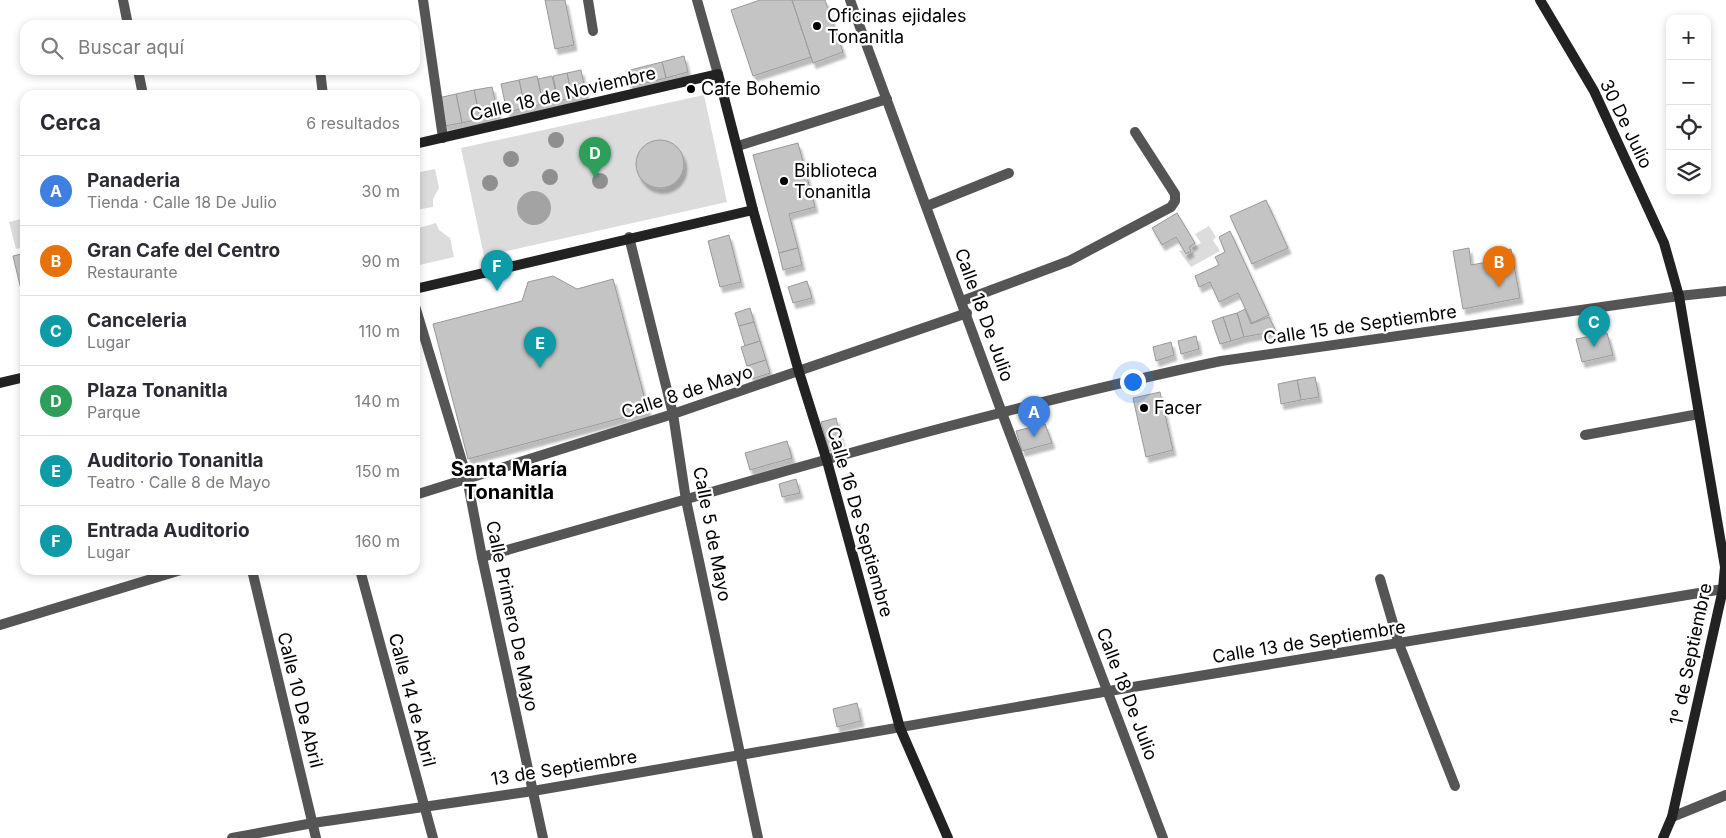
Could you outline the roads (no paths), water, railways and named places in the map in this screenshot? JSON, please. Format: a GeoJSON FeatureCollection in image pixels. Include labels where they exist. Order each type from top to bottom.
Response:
{"type":"FeatureCollection","features":[{"type":"Feature","properties":{"kind":"main road","name":"30 De Julio"},"geometry":{"type":"LineString","coordinates":[[1540,0],[1594,91],[1664,243],[1678,296]]}},
{"type":"Feature","properties":{"kind":"main road","name":"Calle 18 de Noviembre"},"geometry":{"type":"LineString","coordinates":[[420,143],[718,74]]}},
{"type":"Feature","properties":{"kind":"main road","name":"Calle 16 De Septiembre"},"geometry":{"type":"LineString","coordinates":[[718,74],[799,372],[827,461],[900,728],[948,838]]}},
{"type":"Feature","properties":{"kind":"main road"},"geometry":{"type":"LineString","coordinates":[[420,287],[629,237],[754,210]]}},
{"type":"Feature","properties":{"kind":"main road","name":"1º de Septiembre"},"geometry":{"type":"LineString","coordinates":[[1663,838],[1672,817],[1723,589],[1725,567],[1678,296]]}},
{"type":"Feature","properties":{"kind":"main road"},"geometry":{"type":"LineString","coordinates":[[0,383],[20,378]]}},
{"type":"Feature","properties":{"kind":"street"},"geometry":{"type":"LineString","coordinates":[[123,0],[127,20]]}},
{"type":"Feature","properties":{"kind":"street"},"geometry":{"type":"LineString","coordinates":[[423,0],[443,138]]}},
{"type":"Feature","properties":{"kind":"street"},"geometry":{"type":"LineString","coordinates":[[588,0],[593,31]]}},
{"type":"Feature","properties":{"kind":"street"},"geometry":{"type":"LineString","coordinates":[[697,0],[718,74]]}},
{"type":"Feature","properties":{"kind":"street","name":"Calle 18 De Julio"},"geometry":{"type":"LineString","coordinates":[[850,0],[967,313],[1002,413],[1109,691],[1163,838]]}},
{"type":"Feature","properties":{"kind":"street"},"geometry":{"type":"LineString","coordinates":[[139,75],[143,90]]}},
{"type":"Feature","properties":{"kind":"street"},"geometry":{"type":"LineString","coordinates":[[321,75],[322,90]]}},
{"type":"Feature","properties":{"kind":"street"},"geometry":{"type":"LineString","coordinates":[[738,146],[887,98]]}},
{"type":"Feature","properties":{"kind":"street"},"geometry":{"type":"LineString","coordinates":[[962,301],[1069,261],[1171,208],[1175,201],[1175,194],[1136,132]]}},
{"type":"Feature","properties":{"kind":"street"},"geometry":{"type":"LineString","coordinates":[[927,206],[1009,173]]}},
{"type":"Feature","properties":{"kind":"street","name":"Calle 5 de Mayo"},"geometry":{"type":"LineString","coordinates":[[629,237],[674,414],[686,500],[742,754],[758,838]]}},
{"type":"Feature","properties":{"kind":"street","name":"Calle 15 de Septiembre"},"geometry":{"type":"LineString","coordinates":[[482,558],[1002,413],[1221,361],[1678,296],[1726,291]]}},
{"type":"Feature","properties":{"kind":"street","name":"Calle 8 de Mayo"},"geometry":{"type":"LineString","coordinates":[[420,493],[674,414],[967,313]]}},
{"type":"Feature","properties":{"kind":"street","name":"Calle Primero De Mayo"},"geometry":{"type":"LineString","coordinates":[[420,323],[467,478],[482,558],[543,838]]}},
{"type":"Feature","properties":{"kind":"street"},"geometry":{"type":"LineString","coordinates":[[1585,435],[1699,414]]}},
{"type":"Feature","properties":{"kind":"street"},"geometry":{"type":"LineString","coordinates":[[0,626],[165,575]]}},
{"type":"Feature","properties":{"kind":"street","name":"Calle 10 De Abril"},"geometry":{"type":"LineString","coordinates":[[253,575],[316,838]]}},
{"type":"Feature","properties":{"kind":"street","name":"Calle 14 de Abril"},"geometry":{"type":"LineString","coordinates":[[361,575],[433,838]]}},
{"type":"Feature","properties":{"kind":"street"},"geometry":{"type":"LineString","coordinates":[[1380,579],[1399,644],[1455,786]]}},
{"type":"Feature","properties":{"kind":"street","name":"Calle 13 de Septiembre"},"geometry":{"type":"LineString","coordinates":[[900,728],[1109,691],[1723,589]]}},
{"type":"Feature","properties":{"kind":"street","name":"13 de Septiembre"},"geometry":{"type":"LineString","coordinates":[[232,838],[425,806],[533,791],[900,728]]}},
{"type":"Feature","properties":{"kind":"street"},"geometry":{"type":"LineString","coordinates":[[1672,817],[1726,795]]}},
{"type":"Feature","properties":{"kind":"place","name":"Oficinas ejidales Tonanitla"},"geometry":{"type":"Point","coordinates":[817,26]}},
{"type":"Feature","properties":{"kind":"place","name":"Cafe Bohemio"},"geometry":{"type":"Point","coordinates":[691,89]}},
{"type":"Feature","properties":{"kind":"place","name":"Plaza Tonanitla"},"geometry":{"type":"Point","coordinates":[595,178]}},
{"type":"Feature","properties":{"kind":"place","name":"Biblioteca Tonanitla"},"geometry":{"type":"Point","coordinates":[784,181]}},
{"type":"Feature","properties":{"kind":"place","name":"Gran Cafe del Centro"},"geometry":{"type":"Point","coordinates":[1499,287]}},
{"type":"Feature","properties":{"kind":"place","name":"Entrada Auditorio"},"geometry":{"type":"Point","coordinates":[497,291]}},
{"type":"Feature","properties":{"kind":"place","name":"Canceleria"},"geometry":{"type":"Point","coordinates":[1594,347]}},
{"type":"Feature","properties":{"kind":"place","name":"Auditorio Tonanitla"},"geometry":{"type":"Point","coordinates":[540,368]}},
{"type":"Feature","properties":{"kind":"place","name":"Facer"},"geometry":{"type":"Point","coordinates":[1144,408]}},
{"type":"Feature","properties":{"kind":"place","name":"Panaderia"},"geometry":{"type":"Point","coordinates":[1034,437]}},
{"type":"Feature","properties":{"kind":"district","name":"Santa María Tonanitla"},"geometry":{"type":"Point","coordinates":[509,480]}}]}
